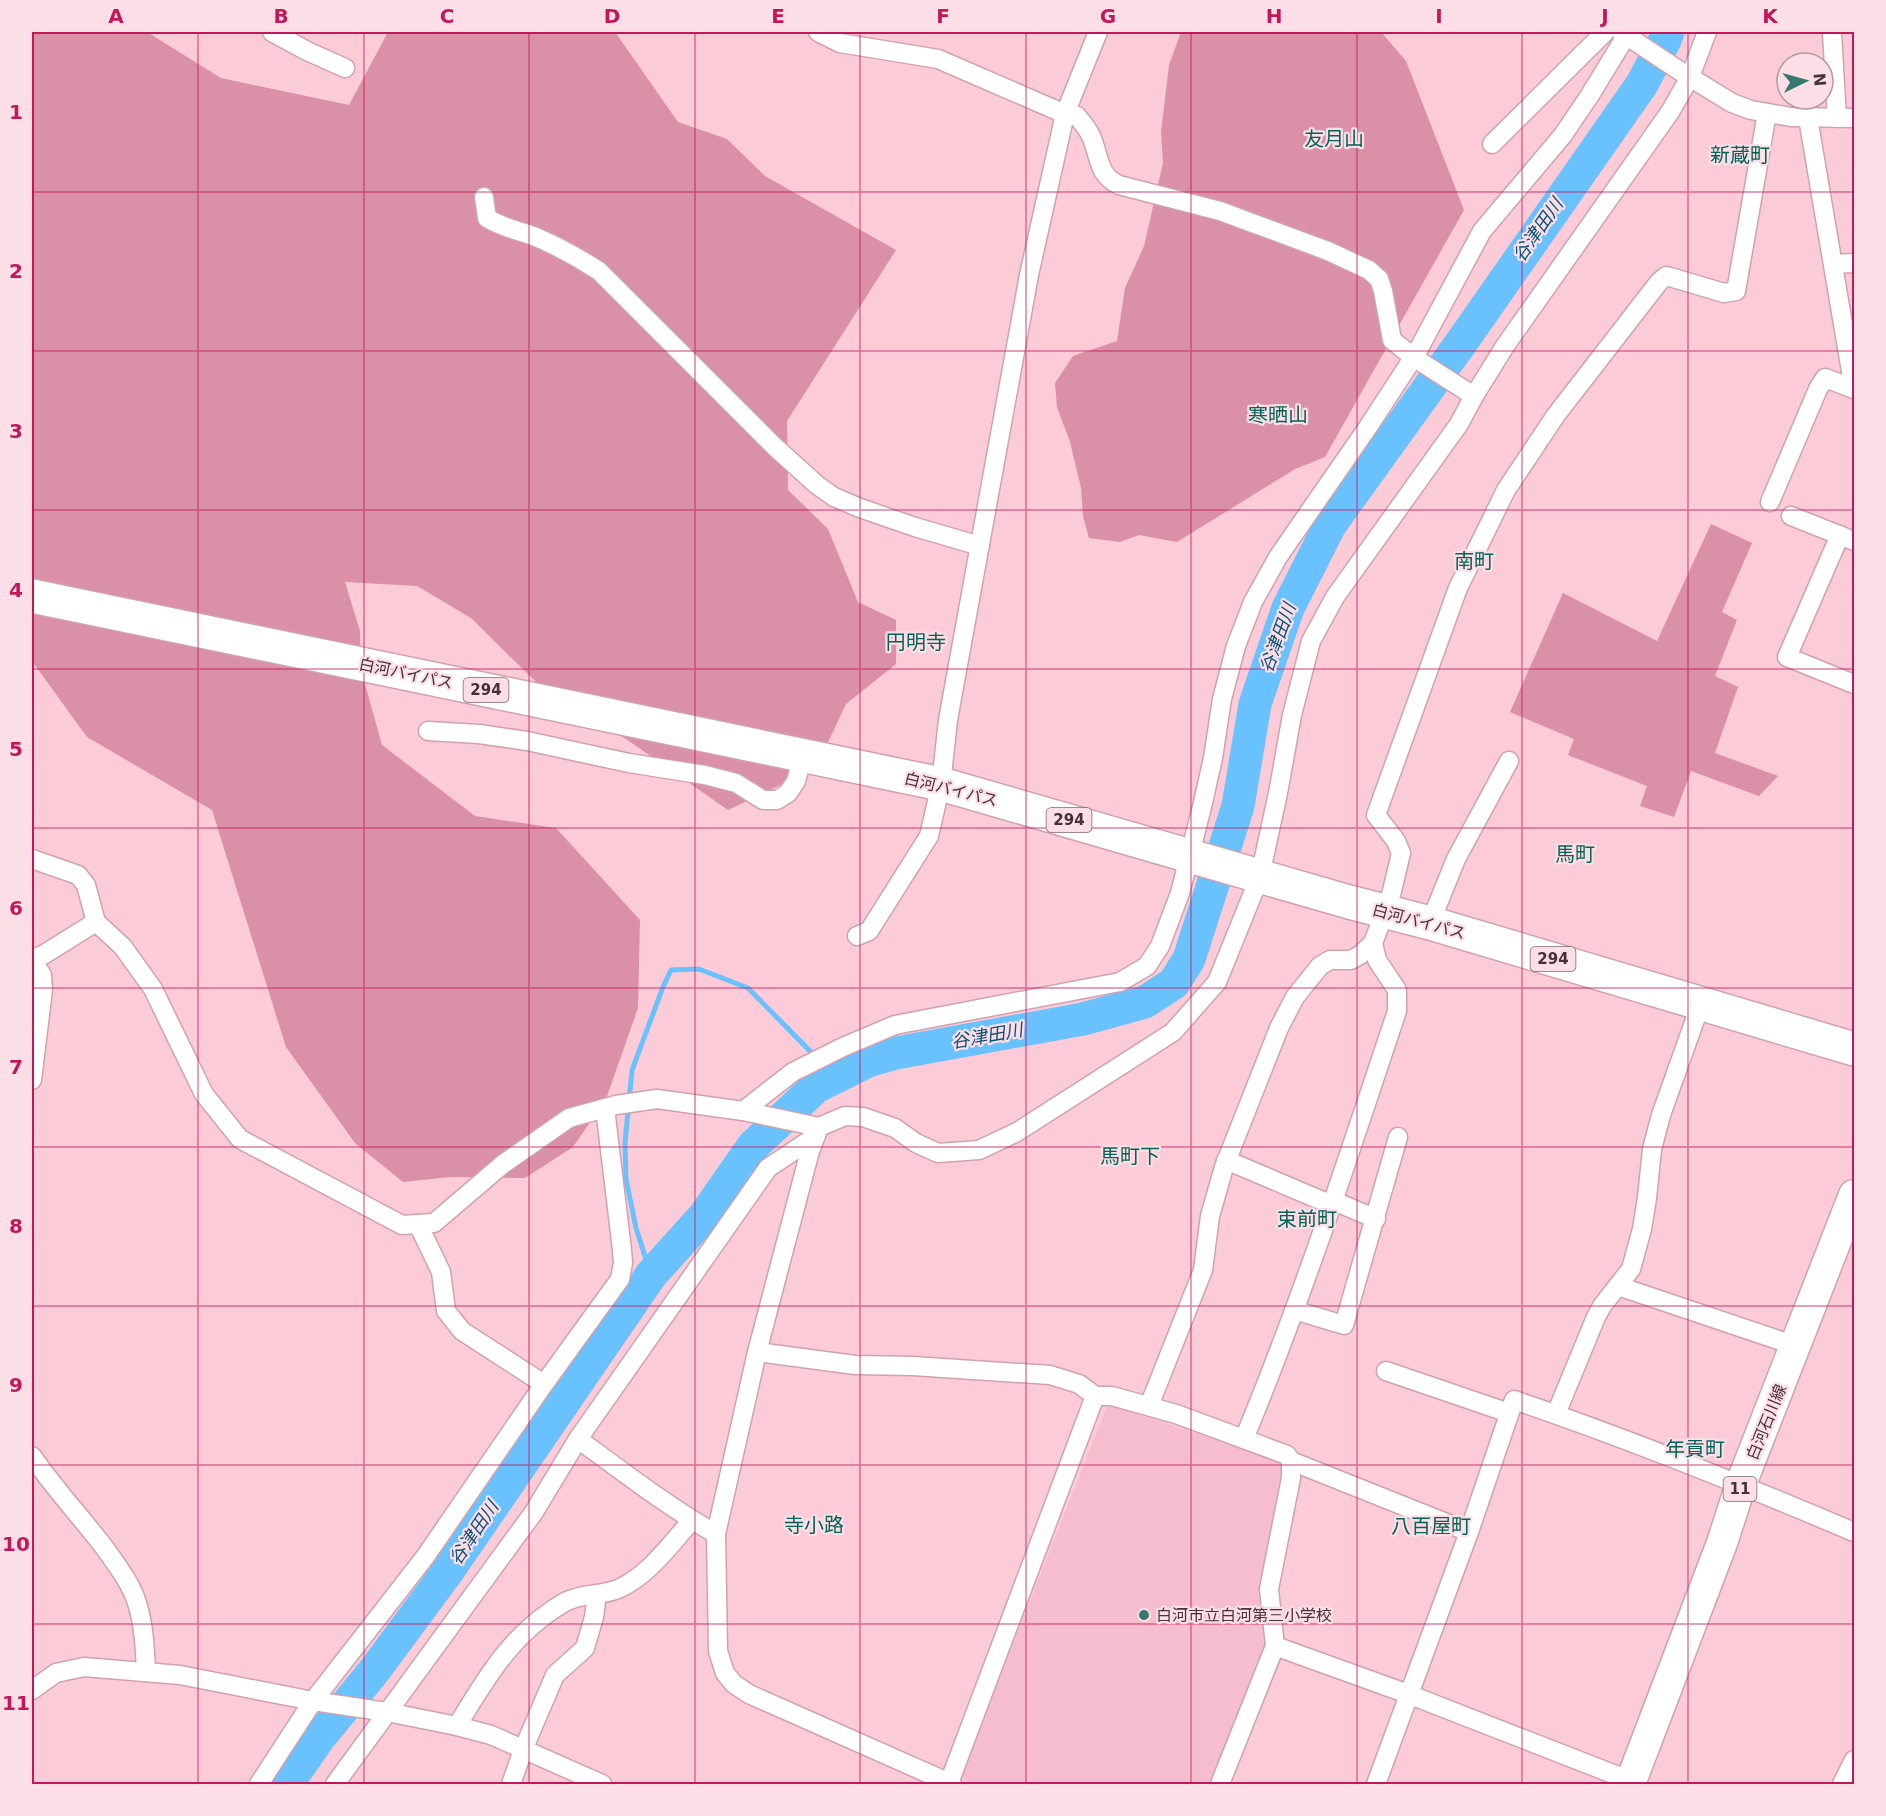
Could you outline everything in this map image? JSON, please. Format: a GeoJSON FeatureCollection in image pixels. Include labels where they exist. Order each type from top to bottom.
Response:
{"type":"FeatureCollection","features":[{"type":"Feature","properties":{"kind":"highway","name":"白河バイパス"},"geometry":{"type":"LineString","coordinates":[[32,596],[941,784],[1430,923],[1854,1049]]}},
{"type":"Feature","properties":{"kind":"main road","name":"白河石川線"},"geometry":{"type":"LineString","coordinates":[[1630,1783],[1854,1195]]}},
{"type":"Feature","properties":{"kind":"street"},"geometry":{"type":"LineString","coordinates":[[272,32],[345,68]]}},
{"type":"Feature","properties":{"kind":"street"},"geometry":{"type":"LineString","coordinates":[[818,32],[840,43],[938,59],[1065,114],[1077,116],[1091,135],[1101,168],[1108,180],[1220,211],[1328,251],[1369,270],[1379,279],[1383,291],[1392,340],[1418,360],[1474,396]]}},
{"type":"Feature","properties":{"kind":"street"},"geometry":{"type":"LineString","coordinates":[[857,936],[869,931],[929,836],[941,784],[948,720],[1029,275],[1065,114],[1098,32]]}},
{"type":"Feature","properties":{"kind":"street"},"geometry":{"type":"LineString","coordinates":[[1492,144],[1605,32]]}},
{"type":"Feature","properties":{"kind":"street"},"geometry":{"type":"LineString","coordinates":[[335,1785],[379,1711],[534,1512],[578,1438],[768,1168],[817,1131],[845,1116],[863,1117],[895,1128],[916,1143],[938,1153],[979,1150],[1017,1132],[1173,1032],[1217,982],[1255,874],[1278,794],[1292,715],[1311,641],[1335,597],[1459,424],[1505,346],[1670,112],[1707,32]]}},
{"type":"Feature","properties":{"kind":"street"},"geometry":{"type":"LineString","coordinates":[[742,1111],[794,1072],[843,1047],[895,1025],[1120,982],[1147,966],[1160,946],[1193,856],[1213,758],[1222,699],[1236,646],[1253,602],[1278,557],[1418,360],[1431,328],[1482,231],[1563,135],[1626,36],[1732,103],[1751,110],[1791,117],[1846,118],[1832,32]]}},
{"type":"Feature","properties":{"kind":"street"},"geometry":{"type":"LineString","coordinates":[[1149,1406],[1203,1270],[1210,1216],[1227,1160],[1279,1028],[1295,997],[1320,966],[1329,960],[1351,960],[1373,943],[1385,912],[1401,853],[1396,841],[1376,815],[1458,588],[1506,490],[1556,414],[1659,282],[1666,276],[1724,293],[1736,291],[1767,113]]}},
{"type":"Feature","properties":{"kind":"street"},"geometry":{"type":"LineString","coordinates":[[1808,118],[1854,389]]}},
{"type":"Feature","properties":{"kind":"street"},"geometry":{"type":"LineString","coordinates":[[484,198],[488,219],[576,256],[599,271],[817,486],[834,497],[860,508],[980,546]]}},
{"type":"Feature","properties":{"kind":"street"},"geometry":{"type":"LineString","coordinates":[[1833,264],[1854,263]]}},
{"type":"Feature","properties":{"kind":"street"},"geometry":{"type":"LineString","coordinates":[[1770,502],[1818,389],[1825,378],[1854,389]]}},
{"type":"Feature","properties":{"kind":"street"},"geometry":{"type":"LineString","coordinates":[[1791,516],[1847,538],[1787,657],[1854,684]]}},
{"type":"Feature","properties":{"kind":"street"},"geometry":{"type":"LineString","coordinates":[[428,731],[479,734],[526,741],[629,763],[705,775],[736,783],[763,800],[777,800],[788,793],[796,781],[803,755]]}},
{"type":"Feature","properties":{"kind":"street"},"geometry":{"type":"LineString","coordinates":[[1430,923],[1456,859],[1509,761]]}},
{"type":"Feature","properties":{"kind":"street"},"geometry":{"type":"LineString","coordinates":[[32,859],[78,875],[89,890],[96,922],[123,947],[153,989],[204,1094],[240,1139],[402,1225],[434,1223],[503,1164],[569,1118],[611,1106],[657,1099],[742,1111],[817,1131]]}},
{"type":"Feature","properties":{"kind":"street"},"geometry":{"type":"LineString","coordinates":[[32,1080],[43,990],[42,975],[32,960],[96,922]]}},
{"type":"Feature","properties":{"kind":"street"},"geometry":{"type":"LineString","coordinates":[[1244,1439],[1274,1367],[1333,1203],[1396,1011],[1397,990],[1377,960],[1373,943]]}},
{"type":"Feature","properties":{"kind":"street"},"geometry":{"type":"LineString","coordinates":[[1556,1414],[1596,1317],[1631,1269],[1642,1229],[1652,1149],[1661,1115],[1701,1003]]}},
{"type":"Feature","properties":{"kind":"street"},"geometry":{"type":"LineString","coordinates":[[259,1785],[425,1557],[544,1384],[620,1279],[623,1263],[611,1106]]}},
{"type":"Feature","properties":{"kind":"street"},"geometry":{"type":"LineString","coordinates":[[817,1131],[796,1200],[757,1352],[716,1534],[718,1652],[725,1673],[734,1684],[749,1694],[950,1784],[1095,1396]]}},
{"type":"Feature","properties":{"kind":"street"},"geometry":{"type":"LineString","coordinates":[[1294,1310],[1344,1325],[1398,1137]]}},
{"type":"Feature","properties":{"kind":"street"},"geometry":{"type":"LineString","coordinates":[[1227,1160],[1376,1219]]}},
{"type":"Feature","properties":{"kind":"street"},"geometry":{"type":"LineString","coordinates":[[418,1224],[441,1272],[446,1311],[462,1331],[544,1384]]}},
{"type":"Feature","properties":{"kind":"street"},"geometry":{"type":"LineString","coordinates":[[1618,1286],[1796,1346]]}},
{"type":"Feature","properties":{"kind":"street"},"geometry":{"type":"LineString","coordinates":[[757,1352],[855,1365],[913,1366],[1050,1375],[1079,1384],[1095,1396],[1112,1396],[1149,1406],[1287,1455],[1292,1461],[1469,1532]]}},
{"type":"Feature","properties":{"kind":"street"},"geometry":{"type":"LineString","coordinates":[[1386,1371],[1509,1413]]}},
{"type":"Feature","properties":{"kind":"street"},"geometry":{"type":"LineString","coordinates":[[1376,1785],[1469,1532],[1514,1400],[1742,1484],[1854,1532]]}},
{"type":"Feature","properties":{"kind":"street"},"geometry":{"type":"LineString","coordinates":[[578,1438],[625,1474],[716,1534]]}},
{"type":"Feature","properties":{"kind":"street"},"geometry":{"type":"LineString","coordinates":[[32,1456],[115,1562],[128,1584],[137,1602],[141,1620],[146,1672]]}},
{"type":"Feature","properties":{"kind":"street"},"geometry":{"type":"LineString","coordinates":[[1220,1785],[1275,1646],[1269,1589],[1291,1478],[1292,1461]]}},
{"type":"Feature","properties":{"kind":"street"},"geometry":{"type":"LineString","coordinates":[[457,1726],[494,1666],[512,1644],[534,1624],[565,1602],[581,1595],[618,1589],[641,1575],[692,1520]]}},
{"type":"Feature","properties":{"kind":"street"},"geometry":{"type":"LineString","coordinates":[[511,1785],[523,1750],[555,1675],[585,1648],[594,1617],[597,1594]]}},
{"type":"Feature","properties":{"kind":"street"},"geometry":{"type":"LineString","coordinates":[[1275,1646],[1408,1694],[1630,1783]]}},
{"type":"Feature","properties":{"kind":"street"},"geometry":{"type":"LineString","coordinates":[[32,1690],[56,1673],[84,1667],[180,1675],[457,1726],[491,1736],[602,1785]]}},
{"type":"Feature","properties":{"kind":"street"},"geometry":{"type":"LineString","coordinates":[[1842,1785],[1854,1760]]}},
{"type":"Feature","properties":{"kind":"shaded area"},"geometry":{"type":"Polygon","coordinates":[[[32,32],[147,32],[221,78],[349,105],[388,32],[615,32],[678,122],[727,139],[765,176],[896,250],[787,421],[788,490],[828,529],[858,602],[896,620],[896,664],[846,704],[816,768],[728,810],[629,741],[535,681],[471,618],[417,586],[345,582],[360,631],[361,670],[382,745],[475,816],[556,828],[640,920],[638,1008],[606,1099],[573,1147],[525,1178],[450,1177],[403,1182],[355,1143],[286,1047],[212,810],[87,737],[32,661],[32,32]]]}},
{"type":"Feature","properties":{"kind":"shaded area"},"geometry":{"type":"Polygon","coordinates":[[[1181,32],[1381,32],[1406,61],[1464,210],[1325,457],[1295,469],[1177,542],[1139,535],[1120,542],[1089,538],[1083,516],[1081,488],[1070,442],[1057,407],[1055,383],[1073,356],[1117,341],[1125,288],[1144,246],[1163,163],[1161,132],[1169,65],[1181,32]]]}},
{"type":"Feature","properties":{"kind":"shaded area"},"geometry":{"type":"Polygon","coordinates":[[[1711,524],[1752,543],[1722,612],[1737,620],[1715,676],[1738,687],[1715,753],[1778,776],[1759,796],[1691,771],[1674,817],[1640,806],[1647,786],[1568,755],[1574,739],[1510,712],[1563,593],[1657,641],[1711,524]]]}},
{"type":"Feature","properties":{"kind":"shaded area","name":"白河市立白河第三小学校"},"geometry":{"type":"Polygon","coordinates":[[[1108,1404],[1283,1462],[1260,1587],[1265,1644],[1212,1784],[973,1784],[960,1778],[1108,1404]]]}},
{"type":"Feature","properties":{"kind":"waterway","name":"谷津田川"},"geometry":{"type":"LineString","coordinates":[[287,1784],[319,1738],[374,1671],[448,1571],[651,1275],[705,1215],[753,1146],[816,1087],[868,1061],[896,1053],[1083,1019],[1145,1002],[1174,983],[1189,959],[1238,806],[1255,704],[1288,608],[1330,525],[1461,343],[1642,84],[1668,32]]}},
{"type":"Feature","properties":{"kind":"waterway","name":"谷津田川"},"geometry":{"type":"LineString","coordinates":[[651,1275],[636,1228],[626,1179],[625,1143],[632,1070],[671,970],[699,969],[748,988],[810,1051],[829,1079]]}},
{"type":"Feature","properties":{"kind":"place","name":"白河市立白河第三小学校"},"geometry":{"type":"Point","coordinates":[1144,1615]}},
{"type":"Feature","properties":{"kind":"district","name":"友月山"},"geometry":{"type":"Point","coordinates":[1334,139]}},
{"type":"Feature","properties":{"kind":"district","name":"新蔵町"},"geometry":{"type":"Point","coordinates":[1740,155]}},
{"type":"Feature","properties":{"kind":"district","name":"寒晒山"},"geometry":{"type":"Point","coordinates":[1278,415]}},
{"type":"Feature","properties":{"kind":"district","name":"南町"},"geometry":{"type":"Point","coordinates":[1474,561]}},
{"type":"Feature","properties":{"kind":"district","name":"円明寺"},"geometry":{"type":"Point","coordinates":[916,642]}},
{"type":"Feature","properties":{"kind":"district","name":"馬町"},"geometry":{"type":"Point","coordinates":[1575,854]}},
{"type":"Feature","properties":{"kind":"district","name":"馬町下"},"geometry":{"type":"Point","coordinates":[1130,1156]}},
{"type":"Feature","properties":{"kind":"district","name":"束前町"},"geometry":{"type":"Point","coordinates":[1307,1219]}},
{"type":"Feature","properties":{"kind":"district","name":"年貢町"},"geometry":{"type":"Point","coordinates":[1695,1449]}},
{"type":"Feature","properties":{"kind":"district","name":"寺小路"},"geometry":{"type":"Point","coordinates":[814,1525]}},
{"type":"Feature","properties":{"kind":"district","name":"八百屋町"},"geometry":{"type":"Point","coordinates":[1431,1526]}}]}
